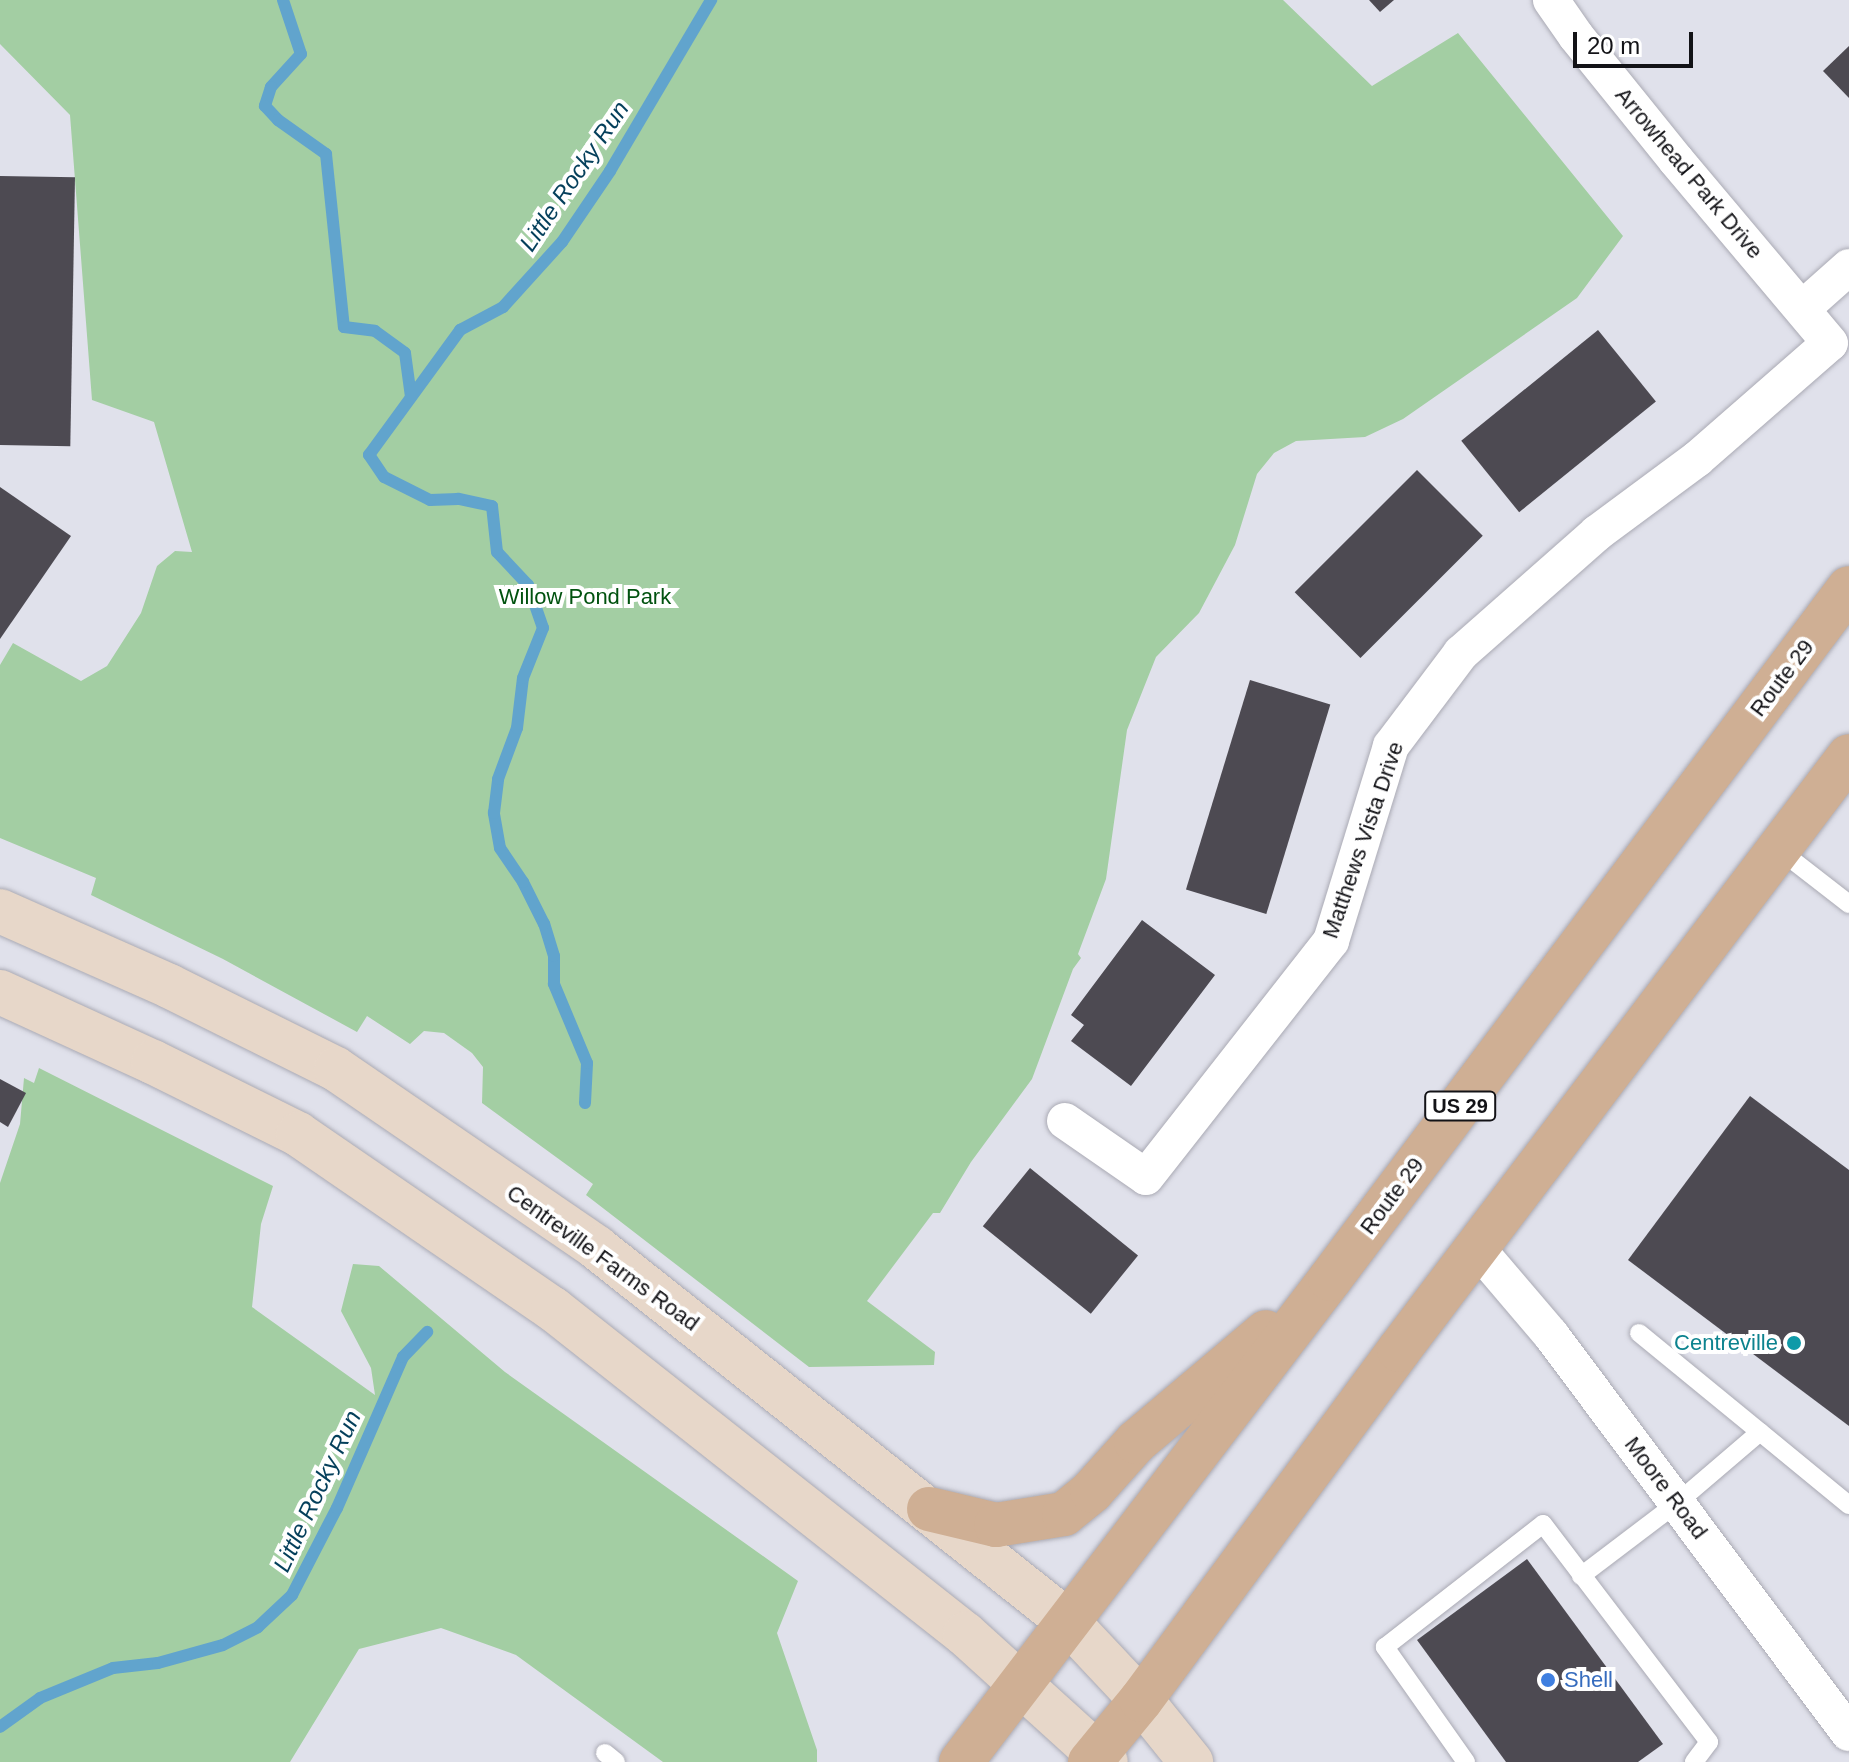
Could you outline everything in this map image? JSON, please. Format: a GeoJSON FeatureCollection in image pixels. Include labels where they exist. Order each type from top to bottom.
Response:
{"type":"FeatureCollection","features":[{"type":"Feature","properties":{"kind":"main road","name":"Route 29"},"geometry":{"type":"LineString","coordinates":[[961,1762],[1066,1620],[1330,1279],[1849,588]]}},
{"type":"Feature","properties":{"kind":"main road"},"geometry":{"type":"LineString","coordinates":[[1098,1759],[1477,1248],[1849,756]]}},
{"type":"Feature","properties":{"kind":"main road"},"geometry":{"type":"LineString","coordinates":[[929,1509],[996,1525],[1064,1514],[1092,1491],[1136,1442],[1330,1279]]}},
{"type":"Feature","properties":{"kind":"street","name":"Arrowhead Park Drive"},"geometry":{"type":"LineString","coordinates":[[1551,0],[1576,36],[1676,160],[1804,307],[1830,343]]}},
{"type":"Feature","properties":{"kind":"street"},"geometry":{"type":"LineString","coordinates":[[1804,307],[1849,267]]}},
{"type":"Feature","properties":{"kind":"street","name":"Matthews Vista Drive"},"geometry":{"type":"LineString","coordinates":[[1065,1121],[1146,1177],[1331,941],[1391,746],[1461,653],[1597,533],[1697,459],[1830,343]]}},
{"type":"Feature","properties":{"kind":"street","name":"Centreville Farms Road"},"geometry":{"type":"LineString","coordinates":[[0,911],[169,986],[336,1069],[597,1248],[1066,1620],[1141,1700],[1191,1762]]}},
{"type":"Feature","properties":{"kind":"street"},"geometry":{"type":"LineString","coordinates":[[0,992],[153,1062],[311,1143],[553,1309],[1020,1682],[1098,1759]]}},
{"type":"Feature","properties":{"kind":"street","name":"Moore Road"},"geometry":{"type":"LineString","coordinates":[[1477,1248],[1551,1335],[1849,1733]]}},
{"type":"Feature","properties":{"kind":"lane"},"geometry":{"type":"LineString","coordinates":[[1778,849],[1849,904]]}},
{"type":"Feature","properties":{"kind":"lane"},"geometry":{"type":"LineString","coordinates":[[1639,1333],[1849,1505]]}},
{"type":"Feature","properties":{"kind":"lane"},"geometry":{"type":"LineString","coordinates":[[1581,1576],[1677,1503],[1760,1432]]}},
{"type":"Feature","properties":{"kind":"lane"},"geometry":{"type":"LineString","coordinates":[[1466,1762],[1385,1647],[1543,1524],[1709,1742],[1694,1762]]}},
{"type":"Feature","properties":{"kind":"green space","name":"Willow Pond Park"},"geometry":{"type":"Polygon","coordinates":[[[0,0],[1283,0],[1372,86],[1458,33],[1623,236],[1577,298],[1403,419],[1365,437],[1296,441],[1274,453],[1257,474],[1235,545],[1199,613],[1156,657],[1127,730],[1106,879],[1078,954],[1081,958],[1073,969],[1032,1079],[971,1162],[940,1213],[933,1213],[867,1301],[935,1352],[934,1365],[809,1367],[586,1195],[593,1184],[482,1103],[483,1067],[472,1053],[444,1033],[424,1031],[410,1044],[367,1016],[357,1032],[223,959],[91,895],[96,878],[0,838],[0,665],[13,643],[81,681],[107,666],[141,613],[157,566],[175,551],[192,552],[154,422],[92,400],[70,115],[0,44],[0,0]]]}},
{"type":"Feature","properties":{"kind":"green space"},"geometry":{"type":"Polygon","coordinates":[[[39,1068],[273,1186],[261,1224],[252,1307],[375,1395],[371,1368],[341,1311],[353,1264],[379,1266],[505,1372],[798,1581],[777,1633],[817,1750],[817,1762],[663,1762],[516,1655],[441,1628],[359,1649],[290,1762],[0,1762],[0,1183],[20,1124],[24,1078],[34,1083],[39,1068]]]}},
{"type":"Feature","properties":{"kind":"building"},"geometry":{"type":"Polygon","coordinates":[[[1369,0],[1394,0],[1380,12],[1369,0]]]}},
{"type":"Feature","properties":{"kind":"building"},"geometry":{"type":"Polygon","coordinates":[[[1849,46],[1849,98],[1823,71],[1849,46]]]}},
{"type":"Feature","properties":{"kind":"building"},"geometry":{"type":"Polygon","coordinates":[[[0,176],[75,177],[70,446],[0,445],[0,176]]]}},
{"type":"Feature","properties":{"kind":"building"},"geometry":{"type":"Polygon","coordinates":[[[1598,330],[1656,401],[1519,512],[1461,441],[1598,330]]]}},
{"type":"Feature","properties":{"kind":"building"},"geometry":{"type":"Polygon","coordinates":[[[1417,470],[1483,536],[1360,658],[1295,592],[1417,470]]]}},
{"type":"Feature","properties":{"kind":"building"},"geometry":{"type":"Polygon","coordinates":[[[0,487],[71,536],[0,639],[0,487]]]}},
{"type":"Feature","properties":{"kind":"building"},"geometry":{"type":"Polygon","coordinates":[[[1250,680],[1330,705],[1266,914],[1186,889],[1250,680]]]}},
{"type":"Feature","properties":{"kind":"building"},"geometry":{"type":"Polygon","coordinates":[[[1142,920],[1215,975],[1131,1086],[1071,1041],[1084,1025],[1071,1015],[1142,920]]]}},
{"type":"Feature","properties":{"kind":"building"},"geometry":{"type":"Polygon","coordinates":[[[0,1079],[26,1093],[8,1127],[0,1122],[0,1079]]]}},
{"type":"Feature","properties":{"kind":"building","name":"Centreville"},"geometry":{"type":"Polygon","coordinates":[[[1750,1096],[1849,1170],[1849,1426],[1628,1260],[1750,1096]]]}},
{"type":"Feature","properties":{"kind":"building"},"geometry":{"type":"Polygon","coordinates":[[[1030,1168],[1138,1255],[1091,1314],[983,1226],[1030,1168]]]}},
{"type":"Feature","properties":{"kind":"building"},"geometry":{"type":"Polygon","coordinates":[[[1527,1559],[1663,1744],[1638,1762],[1506,1762],[1417,1640],[1527,1559]]]}},
{"type":"Feature","properties":{"kind":"waterway"},"geometry":{"type":"LineString","coordinates":[[283,0],[301,54],[271,87],[265,106],[278,120],[326,154],[344,327],[375,331],[405,353],[411,397]]}},
{"type":"Feature","properties":{"kind":"waterway","name":"Little Rocky Run"},"geometry":{"type":"LineString","coordinates":[[585,1103],[587,1063],[554,984],[554,956],[544,924],[523,882],[500,848],[494,813],[498,779],[517,728],[523,678],[543,628],[528,585],[497,552],[492,506],[458,499],[430,500],[384,477],[369,455],[460,330],[503,307],[562,242],[610,171],[711,0]]}},
{"type":"Feature","properties":{"kind":"waterway","name":"Little Rocky Run"},"geometry":{"type":"LineString","coordinates":[[0,1727],[40,1698],[113,1668],[158,1663],[223,1645],[258,1627],[292,1595],[337,1508],[403,1357],[427,1332]]}},
{"type":"Feature","properties":{"kind":"place","name":"Centreville"},"geometry":{"type":"Point","coordinates":[1794,1343]}},
{"type":"Feature","properties":{"kind":"place","name":"Shell"},"geometry":{"type":"Point","coordinates":[1548,1680]}}]}
